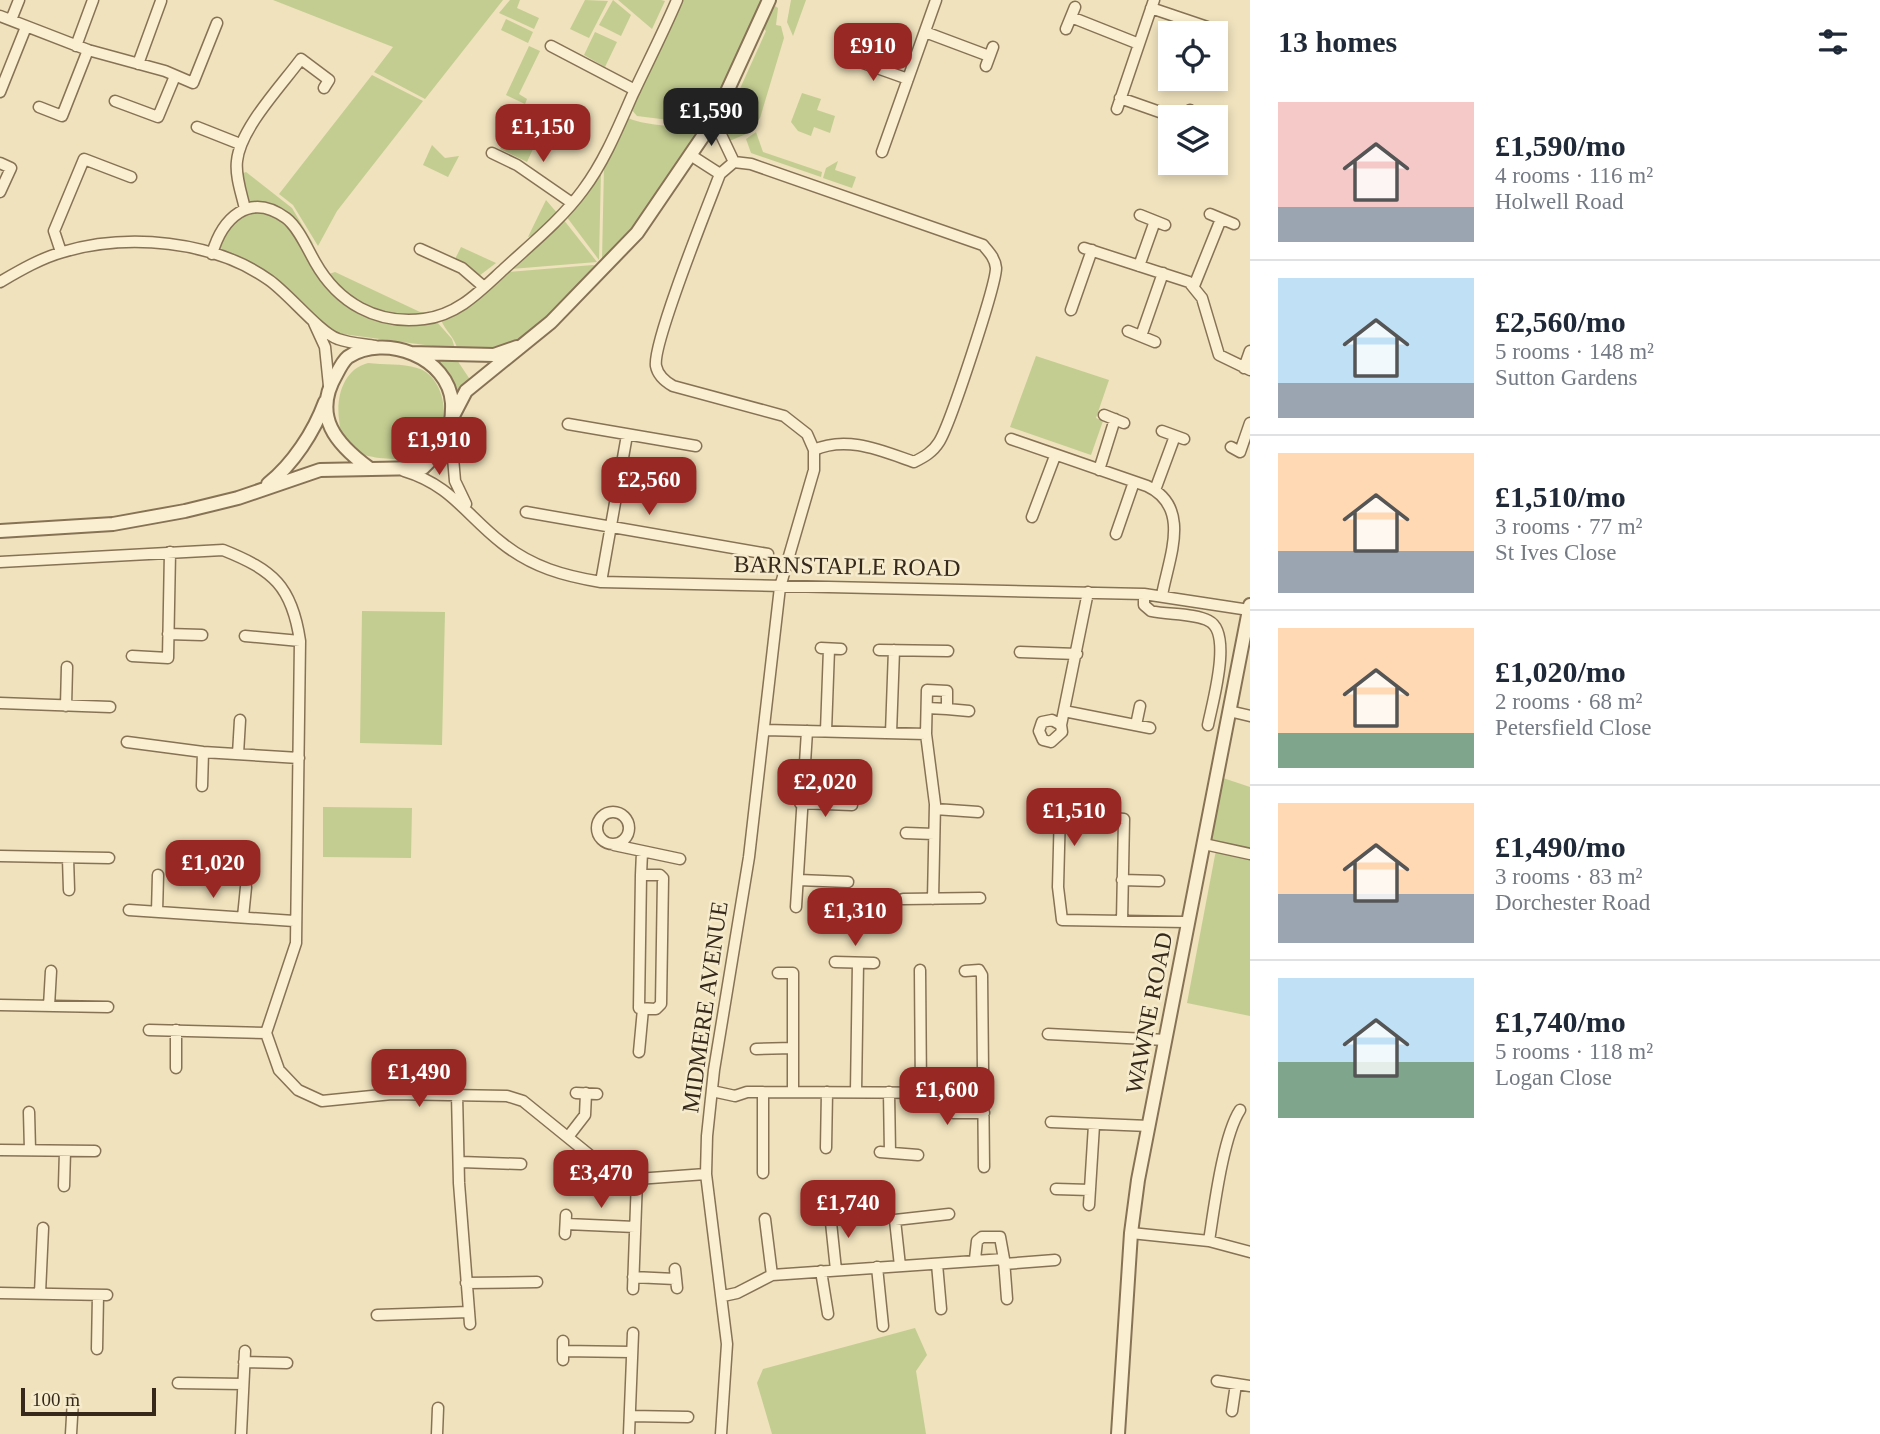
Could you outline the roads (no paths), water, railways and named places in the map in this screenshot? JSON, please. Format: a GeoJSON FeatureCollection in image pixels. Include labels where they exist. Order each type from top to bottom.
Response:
{"type":"FeatureCollection","features":[{"type":"Feature","properties":{"kind":"street"},"geometry":{"type":"LineString","coordinates":[[11,20],[19,0]]}},
{"type":"Feature","properties":{"kind":"street"},"geometry":{"type":"LineString","coordinates":[[76,46],[93,0]]}},
{"type":"Feature","properties":{"kind":"street"},"geometry":{"type":"LineString","coordinates":[[212,254],[218,232],[227,220],[245,209],[264,209],[286,218],[332,288],[345,300],[379,317],[396,320],[436,317],[461,306],[572,203],[599,166],[677,0]]}},
{"type":"Feature","properties":{"kind":"street"},"geometry":{"type":"LineString","coordinates":[[453,419],[466,391],[527,344],[605,269],[637,233],[714,120],[769,0]]}},
{"type":"Feature","properties":{"kind":"street"},"geometry":{"type":"LineString","coordinates":[[882,152],[936,0]]}},
{"type":"Feature","properties":{"kind":"street"},"geometry":{"type":"LineString","coordinates":[[138,64],[161,1]]}},
{"type":"Feature","properties":{"kind":"street"},"geometry":{"type":"LineString","coordinates":[[1116,109],[1153,4],[1198,21]]}},
{"type":"Feature","properties":{"kind":"street"},"geometry":{"type":"LineString","coordinates":[[1066,29],[1075,7]]}},
{"type":"Feature","properties":{"kind":"street"},"geometry":{"type":"LineString","coordinates":[[0,16],[76,46],[193,83],[217,23]]}},
{"type":"Feature","properties":{"kind":"street"},"geometry":{"type":"LineString","coordinates":[[1071,17],[1139,44]]}},
{"type":"Feature","properties":{"kind":"street"},"geometry":{"type":"LineString","coordinates":[[0,92],[26,27]]}},
{"type":"Feature","properties":{"kind":"street"},"geometry":{"type":"LineString","coordinates":[[925,32],[989,56]]}},
{"type":"Feature","properties":{"kind":"street"},"geometry":{"type":"LineString","coordinates":[[551,46],[635,90]]}},
{"type":"Feature","properties":{"kind":"street"},"geometry":{"type":"LineString","coordinates":[[39,107],[62,116],[88,50]]}},
{"type":"Feature","properties":{"kind":"street"},"geometry":{"type":"LineString","coordinates":[[245,209],[236,163],[240,144],[301,59],[329,80],[324,88]]}},
{"type":"Feature","properties":{"kind":"street"},"geometry":{"type":"LineString","coordinates":[[849,59],[908,79]]}},
{"type":"Feature","properties":{"kind":"street"},"geometry":{"type":"LineString","coordinates":[[115,101],[158,117],[175,76]]}},
{"type":"Feature","properties":{"kind":"street"},"geometry":{"type":"LineString","coordinates":[[1120,98],[1158,111]]}},
{"type":"Feature","properties":{"kind":"street"},"geometry":{"type":"LineString","coordinates":[[714,120],[734,162]]}},
{"type":"Feature","properties":{"kind":"street"},"geometry":{"type":"LineString","coordinates":[[197,127],[240,144]]}},
{"type":"Feature","properties":{"kind":"street"},"geometry":{"type":"LineString","coordinates":[[492,153],[517,165],[572,203]]}},
{"type":"Feature","properties":{"kind":"street"},"geometry":{"type":"LineString","coordinates":[[692,156],[720,174]]}},
{"type":"Feature","properties":{"kind":"street"},"geometry":{"type":"LineString","coordinates":[[61,252],[54,231],[84,159],[131,177]]}},
{"type":"Feature","properties":{"kind":"street"},"geometry":{"type":"LineString","coordinates":[[734,162],[751,164],[983,245],[996,264],[987,306],[938,445],[914,462],[852,443],[825,445],[814,450],[807,434],[783,416],[673,386],[665,381],[656,367],[656,353],[720,174],[734,162]]}},
{"type":"Feature","properties":{"kind":"street"},"geometry":{"type":"LineString","coordinates":[[0,163],[11,168],[0,192]]}},
{"type":"Feature","properties":{"kind":"street"},"geometry":{"type":"LineString","coordinates":[[1210,214],[1234,224]]}},
{"type":"Feature","properties":{"kind":"street"},"geometry":{"type":"LineString","coordinates":[[1139,266],[1160,223],[1140,215]]}},
{"type":"Feature","properties":{"kind":"street"},"geometry":{"type":"LineString","coordinates":[[1194,286],[1220,219]]}},
{"type":"Feature","properties":{"kind":"street"},"geometry":{"type":"LineString","coordinates":[[0,282],[61,252],[107,242],[157,242],[212,254],[255,271],[286,293],[336,339],[411,353],[494,355],[527,344]]}},
{"type":"Feature","properties":{"kind":"street"},"geometry":{"type":"LineString","coordinates":[[420,249],[462,268],[484,287]]}},
{"type":"Feature","properties":{"kind":"street"},"geometry":{"type":"LineString","coordinates":[[1071,310],[1088,249],[1194,286],[1202,298],[1219,355],[1247,369],[1250,351]]}},
{"type":"Feature","properties":{"kind":"street"},"geometry":{"type":"LineString","coordinates":[[1141,336],[1163,273]]}},
{"type":"Feature","properties":{"kind":"street"},"geometry":{"type":"LineString","coordinates":[[312,319],[325,347],[330,428],[343,450],[369,468]]}},
{"type":"Feature","properties":{"kind":"street"},"geometry":{"type":"LineString","coordinates":[[1128,331],[1155,342]]}},
{"type":"Feature","properties":{"kind":"street"},"geometry":{"type":"LineString","coordinates":[[263,489],[279,475],[317,423],[328,392],[346,359],[363,351],[386,348]]}},
{"type":"Feature","properties":{"kind":"street"},"geometry":{"type":"LineString","coordinates":[[0,531],[113,524],[185,511],[320,470],[423,468],[436,456],[451,434],[451,395],[444,377],[430,362],[411,353]]}},
{"type":"Feature","properties":{"kind":"street"},"geometry":{"type":"LineString","coordinates":[[1099,470],[1120,421],[1104,415]]}},
{"type":"Feature","properties":{"kind":"street"},"geometry":{"type":"LineString","coordinates":[[1231,447],[1240,452],[1250,423]]}},
{"type":"Feature","properties":{"kind":"street"},"geometry":{"type":"LineString","coordinates":[[568,424],[696,446]]}},
{"type":"Feature","properties":{"kind":"street"},"geometry":{"type":"LineString","coordinates":[[1155,489],[1180,437],[1162,431]]}},
{"type":"Feature","properties":{"kind":"street","name":"BARNSTAPLE ROAD"},"geometry":{"type":"LineString","coordinates":[[451,434],[455,481],[468,509]]}},
{"type":"Feature","properties":{"kind":"street"},"geometry":{"type":"LineString","coordinates":[[601,582],[626,435]]}},
{"type":"Feature","properties":{"kind":"street"},"geometry":{"type":"LineString","coordinates":[[1011,439],[1155,489],[1172,508],[1175,522],[1162,595]]}},
{"type":"Feature","properties":{"kind":"street","name":"MIDMERE AVENUE"},"geometry":{"type":"LineString","coordinates":[[721,1434],[727,1344],[706,1174],[712,1091],[765,730],[780,587],[814,470],[814,450]]}},
{"type":"Feature","properties":{"kind":"street"},"geometry":{"type":"LineString","coordinates":[[1032,517],[1055,456]]}},
{"type":"Feature","properties":{"kind":"street","name":"BARNSTAPLE ROAD"},"geometry":{"type":"LineString","coordinates":[[402,470],[442,486],[501,543],[526,561],[558,575],[601,582],[780,587],[926,587],[1144,594],[1249,608]]}},
{"type":"Feature","properties":{"kind":"street"},"geometry":{"type":"LineString","coordinates":[[1116,534],[1134,481]]}},
{"type":"Feature","properties":{"kind":"street"},"geometry":{"type":"LineString","coordinates":[[526,512],[768,554]]}},
{"type":"Feature","properties":{"kind":"street"},"geometry":{"type":"LineString","coordinates":[[0,562],[223,550],[256,563],[275,578],[290,599],[296,615],[300,641],[294,921],[296,943],[266,1032],[279,1070],[287,1082],[309,1097],[323,1101],[391,1094],[507,1096],[523,1101],[613,1174],[636,1180],[706,1174]]}},
{"type":"Feature","properties":{"kind":"street"},"geometry":{"type":"LineString","coordinates":[[132,656],[168,658],[170,552]]}},
{"type":"Feature","properties":{"kind":"street"},"geometry":{"type":"LineString","coordinates":[[1061,724],[1088,592]]}},
{"type":"Feature","properties":{"kind":"street"},"geometry":{"type":"LineString","coordinates":[[1144,594],[1144,605],[1151,611],[1209,620],[1218,631],[1221,653],[1208,725]]}},
{"type":"Feature","properties":{"kind":"street","name":"WAWNE ROAD"},"geometry":{"type":"LineString","coordinates":[[1118,1434],[1131,1233],[1187,922],[1249,608]]}},
{"type":"Feature","properties":{"kind":"street"},"geometry":{"type":"LineString","coordinates":[[168,634],[202,635]]}},
{"type":"Feature","properties":{"kind":"street"},"geometry":{"type":"LineString","coordinates":[[245,636],[300,641]]}},
{"type":"Feature","properties":{"kind":"street"},"geometry":{"type":"LineString","coordinates":[[826,732],[825,648],[841,649]]}},
{"type":"Feature","properties":{"kind":"street"},"geometry":{"type":"LineString","coordinates":[[879,650],[948,651]]}},
{"type":"Feature","properties":{"kind":"street"},"geometry":{"type":"LineString","coordinates":[[891,733],[894,650]]}},
{"type":"Feature","properties":{"kind":"street"},"geometry":{"type":"LineString","coordinates":[[1020,652],[1077,654]]}},
{"type":"Feature","properties":{"kind":"street"},"geometry":{"type":"LineString","coordinates":[[66,706],[67,667]]}},
{"type":"Feature","properties":{"kind":"street"},"geometry":{"type":"LineString","coordinates":[[933,899],[935,808],[926,734],[927,690],[947,691],[947,709]]}},
{"type":"Feature","properties":{"kind":"street"},"geometry":{"type":"LineString","coordinates":[[0,703],[110,707]]}},
{"type":"Feature","properties":{"kind":"street"},"geometry":{"type":"LineString","coordinates":[[1136,725],[1140,706]]}},
{"type":"Feature","properties":{"kind":"street"},"geometry":{"type":"LineString","coordinates":[[926,708],[969,711]]}},
{"type":"Feature","properties":{"kind":"street"},"geometry":{"type":"LineString","coordinates":[[1064,711],[1150,728]]}},
{"type":"Feature","properties":{"kind":"street"},"geometry":{"type":"LineString","coordinates":[[1230,711],[1250,716]]}},
{"type":"Feature","properties":{"kind":"street"},"geometry":{"type":"LineString","coordinates":[[238,754],[240,720]]}},
{"type":"Feature","properties":{"kind":"street"},"geometry":{"type":"LineString","coordinates":[[765,730],[926,734]]}},
{"type":"Feature","properties":{"kind":"street"},"geometry":{"type":"LineString","coordinates":[[796,907],[800,803],[807,731]]}},
{"type":"Feature","properties":{"kind":"street"},"geometry":{"type":"LineString","coordinates":[[127,742],[203,752],[299,758]]}},
{"type":"Feature","properties":{"kind":"street"},"geometry":{"type":"LineString","coordinates":[[202,786],[203,752]]}},
{"type":"Feature","properties":{"kind":"street"},"geometry":{"type":"LineString","coordinates":[[800,803],[852,805]]}},
{"type":"Feature","properties":{"kind":"street"},"geometry":{"type":"LineString","coordinates":[[935,808],[978,812]]}},
{"type":"Feature","properties":{"kind":"street"},"geometry":{"type":"LineString","coordinates":[[1060,809],[1058,887],[1062,920],[1187,922]]}},
{"type":"Feature","properties":{"kind":"street"},"geometry":{"type":"LineString","coordinates":[[1112,818],[1124,819],[1122,920]]}},
{"type":"Feature","properties":{"kind":"street"},"geometry":{"type":"LineString","coordinates":[[906,833],[934,834]]}},
{"type":"Feature","properties":{"kind":"street"},"geometry":{"type":"LineString","coordinates":[[1204,844],[1250,854]]}},
{"type":"Feature","properties":{"kind":"street"},"geometry":{"type":"LineString","coordinates":[[614,845],[680,859]]}},
{"type":"Feature","properties":{"kind":"street"},"geometry":{"type":"LineString","coordinates":[[641,875],[660,875],[663,878],[661,1004],[656,1009],[639,1008],[641,875],[642,852]]}},
{"type":"Feature","properties":{"kind":"street"},"geometry":{"type":"LineString","coordinates":[[0,856],[109,859]]}},
{"type":"Feature","properties":{"kind":"street"},"geometry":{"type":"LineString","coordinates":[[68,858],[69,891]]}},
{"type":"Feature","properties":{"kind":"street"},"geometry":{"type":"LineString","coordinates":[[157,912],[159,875]]}},
{"type":"Feature","properties":{"kind":"street"},"geometry":{"type":"LineString","coordinates":[[799,880],[848,883]]}},
{"type":"Feature","properties":{"kind":"street"},"geometry":{"type":"LineString","coordinates":[[1122,880],[1159,881]]}},
{"type":"Feature","properties":{"kind":"street"},"geometry":{"type":"LineString","coordinates":[[243,917],[246,887]]}},
{"type":"Feature","properties":{"kind":"street"},"geometry":{"type":"LineString","coordinates":[[903,899],[980,898]]}},
{"type":"Feature","properties":{"kind":"street"},"geometry":{"type":"LineString","coordinates":[[129,911],[294,921]]}},
{"type":"Feature","properties":{"kind":"street"},"geometry":{"type":"LineString","coordinates":[[835,962],[874,963]]}},
{"type":"Feature","properties":{"kind":"street"},"geometry":{"type":"LineString","coordinates":[[856,1092],[858,963]]}},
{"type":"Feature","properties":{"kind":"street"},"geometry":{"type":"LineString","coordinates":[[920,970],[921,1093]]}},
{"type":"Feature","properties":{"kind":"street"},"geometry":{"type":"LineString","coordinates":[[965,971],[979,970],[982,975],[984,1167]]}},
{"type":"Feature","properties":{"kind":"street"},"geometry":{"type":"LineString","coordinates":[[49,1006],[51,971]]}},
{"type":"Feature","properties":{"kind":"street"},"geometry":{"type":"LineString","coordinates":[[778,973],[793,973],[793,1092]]}},
{"type":"Feature","properties":{"kind":"street"},"geometry":{"type":"LineString","coordinates":[[0,1005],[108,1007]]}},
{"type":"Feature","properties":{"kind":"street"},"geometry":{"type":"LineString","coordinates":[[639,1052],[643,1009]]}},
{"type":"Feature","properties":{"kind":"street"},"geometry":{"type":"LineString","coordinates":[[149,1030],[266,1032]]}},
{"type":"Feature","properties":{"kind":"street"},"geometry":{"type":"LineString","coordinates":[[176,1030],[176,1068]]}},
{"type":"Feature","properties":{"kind":"street"},"geometry":{"type":"LineString","coordinates":[[1048,1034],[1166,1040]]}},
{"type":"Feature","properties":{"kind":"street"},"geometry":{"type":"LineString","coordinates":[[756,1049],[793,1048]]}},
{"type":"Feature","properties":{"kind":"street"},"geometry":{"type":"LineString","coordinates":[[712,1091],[736,1096],[763,1092],[984,1093]]}},
{"type":"Feature","properties":{"kind":"street"},"geometry":{"type":"LineString","coordinates":[[763,1092],[763,1173]]}},
{"type":"Feature","properties":{"kind":"street"},"geometry":{"type":"LineString","coordinates":[[826,1148],[827,1092]]}},
{"type":"Feature","properties":{"kind":"street"},"geometry":{"type":"LineString","coordinates":[[890,1092],[885,1153],[918,1154]]}},
{"type":"Feature","properties":{"kind":"street"},"geometry":{"type":"LineString","coordinates":[[568,1137],[585,1115],[581,1093],[597,1094]]}},
{"type":"Feature","properties":{"kind":"street"},"geometry":{"type":"LineString","coordinates":[[953,1093],[953,1113],[984,1113]]}},
{"type":"Feature","properties":{"kind":"street"},"geometry":{"type":"LineString","coordinates":[[457,1094],[461,1162],[459,1183],[470,1324]]}},
{"type":"Feature","properties":{"kind":"street"},"geometry":{"type":"LineString","coordinates":[[1209,1241],[1211,1219],[1230,1134],[1240,1110]]}},
{"type":"Feature","properties":{"kind":"street"},"geometry":{"type":"LineString","coordinates":[[29,1112],[30,1150]]}},
{"type":"Feature","properties":{"kind":"street"},"geometry":{"type":"LineString","coordinates":[[1051,1122],[1149,1126]]}},
{"type":"Feature","properties":{"kind":"street"},"geometry":{"type":"LineString","coordinates":[[1089,1205],[1094,1125]]}},
{"type":"Feature","properties":{"kind":"street"},"geometry":{"type":"LineString","coordinates":[[0,1150],[95,1151]]}},
{"type":"Feature","properties":{"kind":"street"},"geometry":{"type":"LineString","coordinates":[[64,1186],[65,1151]]}},
{"type":"Feature","properties":{"kind":"street"},"geometry":{"type":"LineString","coordinates":[[461,1162],[521,1164]]}},
{"type":"Feature","properties":{"kind":"street"},"geometry":{"type":"LineString","coordinates":[[633,1289],[636,1180]]}},
{"type":"Feature","properties":{"kind":"street"},"geometry":{"type":"LineString","coordinates":[[1056,1189],[1090,1189]]}},
{"type":"Feature","properties":{"kind":"street"},"geometry":{"type":"LineString","coordinates":[[830,1213],[835,1270]]}},
{"type":"Feature","properties":{"kind":"street"},"geometry":{"type":"LineString","coordinates":[[900,1266],[895,1220],[948,1214]]}},
{"type":"Feature","properties":{"kind":"street"},"geometry":{"type":"LineString","coordinates":[[765,1219],[772,1275]]}},
{"type":"Feature","properties":{"kind":"street"},"geometry":{"type":"LineString","coordinates":[[565,1225],[635,1227]]}},
{"type":"Feature","properties":{"kind":"street"},"geometry":{"type":"LineString","coordinates":[[40,1293],[43,1228]]}},
{"type":"Feature","properties":{"kind":"street"},"geometry":{"type":"LineString","coordinates":[[1131,1233],[1209,1241],[1250,1252]]}},
{"type":"Feature","properties":{"kind":"street"},"geometry":{"type":"LineString","coordinates":[[975,1259],[974,1249],[982,1237],[1000,1237],[1007,1300]]}},
{"type":"Feature","properties":{"kind":"street"},"geometry":{"type":"LineString","coordinates":[[723,1296],[737,1293],[772,1275],[975,1259],[1055,1260]]}},
{"type":"Feature","properties":{"kind":"street"},"geometry":{"type":"LineString","coordinates":[[937,1264],[941,1309]]}},
{"type":"Feature","properties":{"kind":"street"},"geometry":{"type":"LineString","coordinates":[[877,1267],[883,1326]]}},
{"type":"Feature","properties":{"kind":"street"},"geometry":{"type":"LineString","coordinates":[[821,1271],[828,1314]]}},
{"type":"Feature","properties":{"kind":"street"},"geometry":{"type":"LineString","coordinates":[[633,1277],[676,1279]]}},
{"type":"Feature","properties":{"kind":"street"},"geometry":{"type":"LineString","coordinates":[[466,1283],[537,1282]]}},
{"type":"Feature","properties":{"kind":"street"},"geometry":{"type":"LineString","coordinates":[[0,1293],[103,1295],[97,1349]]}},
{"type":"Feature","properties":{"kind":"street"},"geometry":{"type":"LineString","coordinates":[[377,1315],[469,1312]]}},
{"type":"Feature","properties":{"kind":"street"},"geometry":{"type":"LineString","coordinates":[[629,1434],[633,1333]]}},
{"type":"Feature","properties":{"kind":"street"},"geometry":{"type":"LineString","coordinates":[[563,1351],[631,1352]]}},
{"type":"Feature","properties":{"kind":"street"},"geometry":{"type":"LineString","coordinates":[[242,1434],[244,1356],[287,1363]]}},
{"type":"Feature","properties":{"kind":"street"},"geometry":{"type":"LineString","coordinates":[[1217,1381],[1250,1386]]}},
{"type":"Feature","properties":{"kind":"street"},"geometry":{"type":"LineString","coordinates":[[178,1383],[243,1384]]}},
{"type":"Feature","properties":{"kind":"street"},"geometry":{"type":"LineString","coordinates":[[1232,1412],[1236,1384]]}},
{"type":"Feature","properties":{"kind":"street"},"geometry":{"type":"LineString","coordinates":[[71,1434],[73,1400]]}},
{"type":"Feature","properties":{"kind":"street"},"geometry":{"type":"LineString","coordinates":[[437,1434],[438,1408]]}},
{"type":"Feature","properties":{"kind":"street"},"geometry":{"type":"LineString","coordinates":[[630,1416],[688,1417]]}}]}
